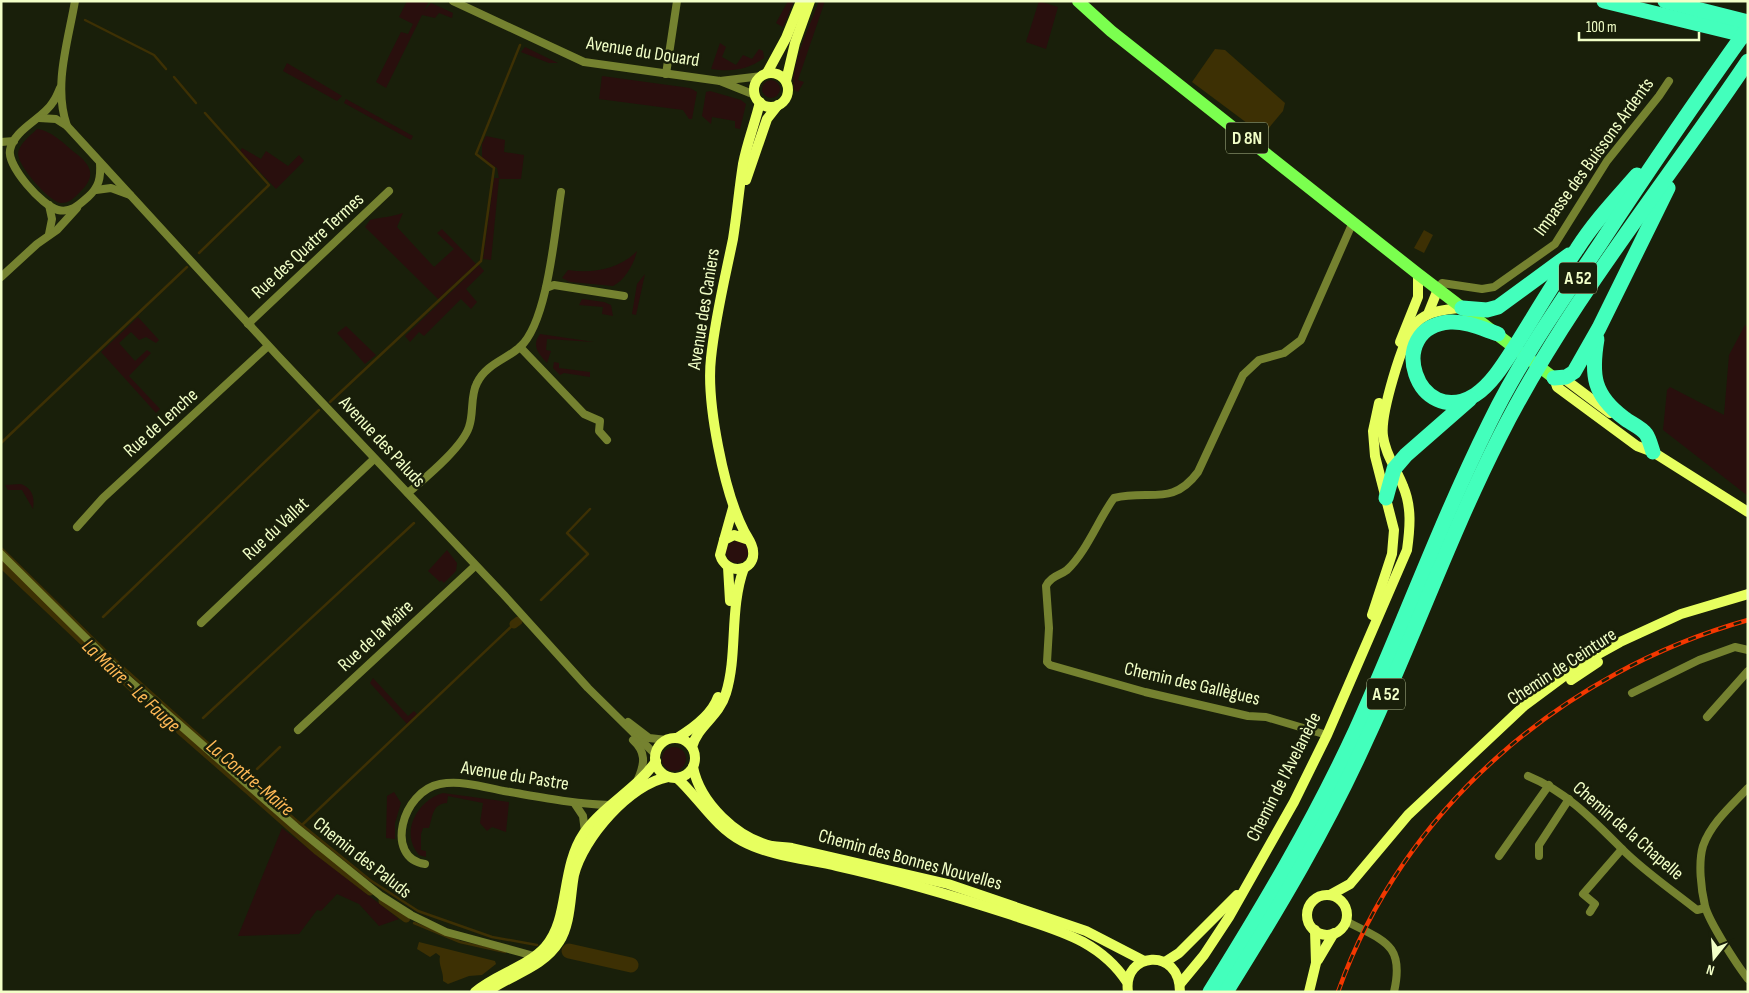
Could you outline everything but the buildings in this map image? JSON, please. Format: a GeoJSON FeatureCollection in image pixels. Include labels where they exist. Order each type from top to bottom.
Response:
{"type":"FeatureCollection","features":[{"type":"Feature","properties":{"kind":"highway"},"geometry":{"type":"LineString","coordinates":[[1604,1],[1748,36]]}},
{"type":"Feature","properties":{"kind":"highway"},"geometry":{"type":"LineString","coordinates":[[1665,1],[1748,22]]}},
{"type":"Feature","properties":{"kind":"highway","name":"A 52"},"geometry":{"type":"LineString","coordinates":[[1210,992],[1288,864],[1329,785],[1356,729],[1490,421],[1539,336],[1671,137],[1748,28]]}},
{"type":"Feature","properties":{"kind":"highway","name":"A 52"},"geometry":{"type":"LineString","coordinates":[[1226,992],[1304,865],[1343,790],[1478,482],[1522,395],[1575,308],[1748,61]]}},
{"type":"Feature","properties":{"kind":"highway"},"geometry":{"type":"LineString","coordinates":[[1386,498],[1394,469],[1406,455],[1492,379],[1576,249],[1611,204],[1671,137]]}},
{"type":"Feature","properties":{"kind":"highway"},"geometry":{"type":"LineString","coordinates":[[1554,378],[1566,378],[1574,372],[1599,328],[1688,146]]}},
{"type":"Feature","properties":{"kind":"highway"},"geometry":{"type":"LineString","coordinates":[[1462,308],[1487,310],[1498,307],[1576,249]]}},
{"type":"Feature","properties":{"kind":"highway"},"geometry":{"type":"LineString","coordinates":[[1475,395],[1459,401],[1446,402],[1428,394],[1414,374],[1413,352],[1425,333],[1439,324],[1452,322],[1498,334]]}},
{"type":"Feature","properties":{"kind":"highway"},"geometry":{"type":"LineString","coordinates":[[1599,328],[1593,363],[1594,379],[1600,394],[1621,416],[1646,434],[1653,452]]}},
{"type":"Feature","properties":{"kind":"main road","name":"D 8N"},"geometry":{"type":"LineString","coordinates":[[1078,1],[1111,31],[1418,274],[1554,378]]}},
{"type":"Feature","properties":{"kind":"street","name":"Avenue des Paluds"},"geometry":{"type":"LineString","coordinates":[[67,126],[62,110],[60,88],[75,1]]}},
{"type":"Feature","properties":{"kind":"street","name":"Avenue du Douard"},"geometry":{"type":"LineString","coordinates":[[453,1],[584,62],[720,81],[764,75]]}},
{"type":"Feature","properties":{"kind":"street"},"geometry":{"type":"LineString","coordinates":[[666,74],[677,1]]}},
{"type":"Feature","properties":{"kind":"street"},"geometry":{"type":"LineString","coordinates":[[801,1],[786,38],[764,75],[755,84],[758,99],[768,106],[778,105],[786,98],[788,86],[786,81],[795,43],[810,1]]}},
{"type":"Feature","properties":{"kind":"street"},"geometry":{"type":"LineString","coordinates":[[764,75],[777,74],[786,81]]}},
{"type":"Feature","properties":{"kind":"street","name":"Avenue du Douard"},"geometry":{"type":"LineString","coordinates":[[720,81],[758,99]]}},
{"type":"Feature","properties":{"kind":"street","name":"Impasse des Buissons Ardents"},"geometry":{"type":"LineString","coordinates":[[1438,289],[1442,283],[1482,289],[1494,287],[1555,244],[1607,161],[1669,81]]}},
{"type":"Feature","properties":{"kind":"street","name":"Avenue des Paluds"},"geometry":{"type":"LineString","coordinates":[[14,141],[53,103],[60,88]]}},
{"type":"Feature","properties":{"kind":"street","name":"Avenue des Caniers"},"geometry":{"type":"LineString","coordinates":[[749,540],[733,507],[715,425],[711,358],[739,205],[743,163],[758,99]]}},
{"type":"Feature","properties":{"kind":"street","name":"Avenue des Caniers"},"geometry":{"type":"LineString","coordinates":[[739,205],[767,119],[778,105]]}},
{"type":"Feature","properties":{"kind":"street","name":"Avenue des Paluds"},"geometry":{"type":"LineString","coordinates":[[39,118],[56,119],[67,126],[100,163],[127,189],[130,195],[268,346],[656,758]]}},
{"type":"Feature","properties":{"kind":"street"},"geometry":{"type":"LineString","coordinates":[[1,142],[14,141],[10,156]]}},
{"type":"Feature","properties":{"kind":"street"},"geometry":{"type":"LineString","coordinates":[[1,148],[10,156],[17,173],[49,205],[58,210],[77,208]]}},
{"type":"Feature","properties":{"kind":"street"},"geometry":{"type":"LineString","coordinates":[[1,277],[49,234],[57,230],[96,190],[100,182],[100,163]]}},
{"type":"Feature","properties":{"kind":"street"},"geometry":{"type":"LineString","coordinates":[[96,190],[111,188],[130,195]]}},
{"type":"Feature","properties":{"kind":"street","name":"Rue des Quatre Termes"},"geometry":{"type":"LineString","coordinates":[[248,324],[389,191]]}},
{"type":"Feature","properties":{"kind":"street"},"geometry":{"type":"LineString","coordinates":[[408,493],[460,444],[466,436],[470,423],[477,382],[501,358],[520,347],[538,320],[546,288],[561,192]]}},
{"type":"Feature","properties":{"kind":"street"},"geometry":{"type":"LineString","coordinates":[[49,205],[52,219],[49,234]]}},
{"type":"Feature","properties":{"kind":"street","name":"Chemin des Gallègues"},"geometry":{"type":"LineString","coordinates":[[1327,735],[1266,717],[1238,714],[1145,692],[1050,665],[1047,662],[1049,628],[1046,586],[1049,580],[1066,570],[1070,565],[1114,498],[1173,494],[1182,490],[1190,482],[1198,472],[1243,375],[1259,360],[1284,353],[1302,340],[1353,222]]}},
{"type":"Feature","properties":{"kind":"street","name":"Chemin de l'Avelanède"},"geometry":{"type":"LineString","coordinates":[[1350,678],[1392,554],[1394,530],[1375,456],[1373,431],[1381,397],[1418,297],[1418,274]]}},
{"type":"Feature","properties":{"kind":"street"},"geometry":{"type":"LineString","coordinates":[[546,288],[554,285],[624,296]]}},
{"type":"Feature","properties":{"kind":"street"},"geometry":{"type":"LineString","coordinates":[[1418,297],[1438,289]]}},
{"type":"Feature","properties":{"kind":"street","name":"Chemin de l'Avelanède"},"geometry":{"type":"LineString","coordinates":[[1244,890],[1294,802],[1327,735],[1406,550],[1410,520],[1408,504],[1404,486],[1394,469],[1383,436],[1385,402],[1408,337],[1416,323],[1428,314],[1438,289]]}},
{"type":"Feature","properties":{"kind":"street"},"geometry":{"type":"LineString","coordinates":[[1428,314],[1462,308]]}},
{"type":"Feature","properties":{"kind":"street","name":"Rue de Lenche"},"geometry":{"type":"LineString","coordinates":[[77,526],[103,498],[268,346]]}},
{"type":"Feature","properties":{"kind":"street"},"geometry":{"type":"LineString","coordinates":[[520,347],[584,414],[600,421],[599,431],[607,440]]}},
{"type":"Feature","properties":{"kind":"street","name":"D 8N"},"geometry":{"type":"LineString","coordinates":[[1554,378],[1566,380],[1642,438],[1653,452],[1748,512]]}},
{"type":"Feature","properties":{"kind":"street","name":"Rue du Vallat"},"geometry":{"type":"LineString","coordinates":[[201,623],[374,459]]}},
{"type":"Feature","properties":{"kind":"street","name":"Avenue des Caniers"},"geometry":{"type":"LineString","coordinates":[[724,540],[733,507]]}},
{"type":"Feature","properties":{"kind":"street"},"geometry":{"type":"LineString","coordinates":[[475,992],[485,983],[545,948],[557,928],[568,865],[585,832],[610,805],[648,772],[656,758],[660,745],[691,729],[713,708],[721,687],[731,596],[728,567],[720,555],[724,540],[734,536],[749,540],[754,554],[749,565],[736,570],[728,567]]}},
{"type":"Feature","properties":{"kind":"street","name":"Chemin des Paluds"},"geometry":{"type":"LineString","coordinates":[[1,554],[123,676],[296,827],[382,896],[411,915],[446,932],[534,956]]}},
{"type":"Feature","properties":{"kind":"street","name":"Rue de la Maïre"},"geometry":{"type":"LineString","coordinates":[[298,730],[475,566]]}},
{"type":"Feature","properties":{"kind":"street"},"geometry":{"type":"LineString","coordinates":[[487,992],[539,962],[557,945],[565,928],[575,874],[585,846],[604,821],[640,788],[654,779],[686,775],[693,767],[695,757],[692,747],[695,736],[717,713],[727,691],[736,596],[744,568]]}},
{"type":"Feature","properties":{"kind":"street","name":"Chemin de Ceinture"},"geometry":{"type":"LineString","coordinates":[[1330,895],[1350,884],[1408,815],[1450,774],[1508,723],[1524,706],[1582,663],[1620,642],[1680,614],[1748,594]]}},
{"type":"Feature","properties":{"kind":"street","name":"Chemin de Ceinture"},"geometry":{"type":"LineString","coordinates":[[1508,723],[1586,669],[1626,646],[1683,620],[1748,601]]}},
{"type":"Feature","properties":{"kind":"street"},"geometry":{"type":"LineString","coordinates":[[1632,693],[1708,657],[1735,647],[1748,650]]}},
{"type":"Feature","properties":{"kind":"street"},"geometry":{"type":"LineString","coordinates":[[1707,717],[1748,671]]}},
{"type":"Feature","properties":{"kind":"street","name":"Avenue des Paluds"},"geometry":{"type":"LineString","coordinates":[[611,712],[649,738],[672,739]]}},
{"type":"Feature","properties":{"kind":"street","name":"Avenue des Paluds"},"geometry":{"type":"LineString","coordinates":[[611,712],[619,726],[643,753],[644,764],[636,783]]}},
{"type":"Feature","properties":{"kind":"street"},"geometry":{"type":"LineString","coordinates":[[672,739],[685,741],[692,747]]}},
{"type":"Feature","properties":{"kind":"street"},"geometry":{"type":"LineString","coordinates":[[656,758],[659,770],[672,777]]}},
{"type":"Feature","properties":{"kind":"street","name":"Chemin des Bonnes Nouvelles"},"geometry":{"type":"LineString","coordinates":[[693,767],[699,788],[723,817],[746,836],[772,846],[792,848],[948,884],[1086,931],[1144,961]]}},
{"type":"Feature","properties":{"kind":"street","name":"Chemin de la Chapelle"},"geometry":{"type":"LineString","coordinates":[[1528,776],[1549,785],[1569,799],[1602,827],[1622,849],[1697,910],[1705,908]]}},
{"type":"Feature","properties":{"kind":"street","name":"Chemin des Bonnes Nouvelles"},"geometry":{"type":"LineString","coordinates":[[672,777],[693,792],[718,822],[743,842],[770,852],[915,885],[1049,928],[1082,942],[1105,957],[1120,971],[1128,987]]}},
{"type":"Feature","properties":{"kind":"street","name":"Avenue du Pastre"},"geometry":{"type":"LineString","coordinates":[[425,864],[414,861],[407,854],[402,829],[404,815],[413,799],[426,788],[453,782],[575,804],[610,805]]}},
{"type":"Feature","properties":{"kind":"street"},"geometry":{"type":"LineString","coordinates":[[1499,856],[1549,785]]}},
{"type":"Feature","properties":{"kind":"street"},"geometry":{"type":"LineString","coordinates":[[1747,974],[1705,908],[1701,875],[1703,846],[1718,821],[1748,788]]}},
{"type":"Feature","properties":{"kind":"street"},"geometry":{"type":"LineString","coordinates":[[1539,856],[1539,845],[1569,799]]}},
{"type":"Feature","properties":{"kind":"street"},"geometry":{"type":"LineString","coordinates":[[575,804],[583,816],[585,832]]}},
{"type":"Feature","properties":{"kind":"street"},"geometry":{"type":"LineString","coordinates":[[1590,912],[1595,904],[1583,894],[1622,849]]}},
{"type":"Feature","properties":{"kind":"street"},"geometry":{"type":"LineString","coordinates":[[1315,930],[1327,934],[1334,933],[1343,928],[1346,921],[1346,907],[1350,884]]}},
{"type":"Feature","properties":{"kind":"street"},"geometry":{"type":"LineString","coordinates":[[1165,962],[1179,953],[1244,890]]}},
{"type":"Feature","properties":{"kind":"street"},"geometry":{"type":"LineString","coordinates":[[1180,988],[1229,918],[1244,890]]}},
{"type":"Feature","properties":{"kind":"street"},"geometry":{"type":"LineString","coordinates":[[1309,992],[1316,963],[1315,930],[1308,919],[1309,906],[1318,897],[1330,895],[1342,901],[1346,907]]}},
{"type":"Feature","properties":{"kind":"street"},"geometry":{"type":"LineString","coordinates":[[1346,921],[1392,948],[1398,959],[1398,974],[1394,992]]}},
{"type":"Feature","properties":{"kind":"street"},"geometry":{"type":"LineString","coordinates":[[1316,963],[1334,933]]}},
{"type":"Feature","properties":{"kind":"street"},"geometry":{"type":"LineString","coordinates":[[1128,987],[1136,966],[1144,961],[1157,960],[1165,962],[1176,971],[1180,988]]}},
{"type":"Feature","properties":{"kind":"shaded area"},"geometry":{"type":"Polygon","coordinates":[[[407,1],[429,1],[424,11],[431,3],[453,13],[452,18],[439,13],[435,18],[422,15],[386,88],[376,82],[401,32],[408,34],[413,24],[399,17],[407,1]]]}},
{"type":"Feature","properties":{"kind":"shaded area"},"geometry":{"type":"Polygon","coordinates":[[[788,1],[794,1],[783,27],[776,23],[788,1]]]}},
{"type":"Feature","properties":{"kind":"shaded area"},"geometry":{"type":"Polygon","coordinates":[[[819,1],[825,1],[798,80],[804,82],[798,92],[794,90],[795,70],[819,1]]]}},
{"type":"Feature","properties":{"kind":"shaded area"},"geometry":{"type":"Polygon","coordinates":[[[1039,1],[1058,7],[1046,49],[1026,42],[1039,1]]]}},
{"type":"Feature","properties":{"kind":"shaded area"},"geometry":{"type":"Polygon","coordinates":[[[720,43],[726,47],[722,57],[736,65],[743,55],[752,59],[759,49],[763,51],[764,58],[745,68],[711,69],[720,43]]]}},
{"type":"Feature","properties":{"kind":"shaded area"},"geometry":{"type":"Polygon","coordinates":[[[525,47],[558,63],[549,63],[521,52],[525,47]]]}},
{"type":"Feature","properties":{"kind":"shaded area"},"geometry":{"type":"Polygon","coordinates":[[[1215,49],[1225,50],[1285,103],[1283,111],[1263,135],[1192,82],[1215,49]]]}},
{"type":"Feature","properties":{"kind":"shaded area"},"geometry":{"type":"Polygon","coordinates":[[[287,63],[342,96],[337,101],[283,71],[287,63]]]}},
{"type":"Feature","properties":{"kind":"shaded area"},"geometry":{"type":"Polygon","coordinates":[[[602,76],[690,88],[697,92],[692,119],[689,119],[683,110],[599,99],[602,76]]]}},
{"type":"Feature","properties":{"kind":"shaded area"},"geometry":{"type":"Polygon","coordinates":[[[767,80],[775,80],[780,85],[778,96],[767,98],[762,93],[762,85],[767,80]]]}},
{"type":"Feature","properties":{"kind":"shaded area"},"geometry":{"type":"Polygon","coordinates":[[[710,91],[741,100],[746,104],[740,129],[735,128],[735,121],[712,117],[711,124],[702,116],[706,92],[710,91]]]}},
{"type":"Feature","properties":{"kind":"shaded area"},"geometry":{"type":"Polygon","coordinates":[[[346,99],[413,136],[411,140],[344,103],[346,99]]]}},
{"type":"Feature","properties":{"kind":"shaded area"},"geometry":{"type":"Polygon","coordinates":[[[37,129],[43,130],[59,139],[87,164],[90,173],[88,183],[69,201],[61,203],[49,196],[28,174],[19,159],[18,153],[21,146],[37,129]]]}},
{"type":"Feature","properties":{"kind":"shaded area"},"geometry":{"type":"Polygon","coordinates":[[[486,136],[505,140],[504,152],[524,155],[521,179],[499,179],[491,260],[483,259],[494,178],[499,178],[497,168],[482,159],[482,144],[486,136]]]}},
{"type":"Feature","properties":{"kind":"shaded area"},"geometry":{"type":"Polygon","coordinates":[[[242,148],[261,159],[266,151],[288,166],[299,155],[304,161],[276,189],[240,151],[242,148]]]}},
{"type":"Feature","properties":{"kind":"shaded area"},"geometry":{"type":"Polygon","coordinates":[[[403,213],[397,227],[434,267],[454,249],[437,233],[442,229],[476,264],[438,299],[365,227],[370,220],[403,213]]]}},
{"type":"Feature","properties":{"kind":"shaded area"},"geometry":{"type":"Polygon","coordinates":[[[1424,230],[1433,235],[1424,253],[1414,248],[1424,230]]]}},
{"type":"Feature","properties":{"kind":"shaded area"},"geometry":{"type":"Polygon","coordinates":[[[637,251],[628,271],[613,286],[570,282],[562,278],[568,270],[587,271],[614,266],[637,251]]]}},
{"type":"Feature","properties":{"kind":"shaded area"},"geometry":{"type":"Polygon","coordinates":[[[479,265],[484,271],[466,289],[477,302],[471,309],[461,299],[424,336],[419,332],[410,342],[405,336],[479,265]]]}},
{"type":"Feature","properties":{"kind":"shaded area"},"geometry":{"type":"Polygon","coordinates":[[[645,274],[636,315],[632,314],[637,284],[645,274]]]}},
{"type":"Feature","properties":{"kind":"shaded area"},"geometry":{"type":"Polygon","coordinates":[[[582,299],[604,302],[611,305],[613,316],[602,314],[603,307],[579,305],[582,299]]]}},
{"type":"Feature","properties":{"kind":"shaded area"},"geometry":{"type":"Polygon","coordinates":[[[138,317],[159,340],[156,343],[146,337],[139,340],[131,332],[119,343],[135,361],[147,350],[151,353],[129,376],[160,409],[156,413],[101,352],[138,317]]]}},
{"type":"Feature","properties":{"kind":"shaded area"},"geometry":{"type":"Polygon","coordinates":[[[1745,325],[1748,327],[1748,496],[1663,430],[1667,390],[1670,387],[1724,415],[1729,355],[1745,325]]]}},
{"type":"Feature","properties":{"kind":"shaded area"},"geometry":{"type":"Polygon","coordinates":[[[346,326],[376,355],[365,364],[337,333],[346,326]]]}},
{"type":"Feature","properties":{"kind":"shaded area"},"geometry":{"type":"Polygon","coordinates":[[[540,334],[594,342],[547,339],[546,350],[551,351],[547,363],[536,346],[537,338],[540,334]]]}},
{"type":"Feature","properties":{"kind":"shaded area"},"geometry":{"type":"Polygon","coordinates":[[[554,362],[559,363],[559,368],[590,372],[590,377],[564,373],[560,375],[553,368],[554,362]]]}},
{"type":"Feature","properties":{"kind":"shaded area"},"geometry":{"type":"Polygon","coordinates":[[[21,484],[32,493],[33,509],[22,490],[8,490],[5,485],[21,484]]]}},
{"type":"Feature","properties":{"kind":"shaded area"},"geometry":{"type":"Polygon","coordinates":[[[737,541],[745,544],[748,552],[745,560],[737,563],[729,560],[726,552],[729,544],[737,541]]]}},
{"type":"Feature","properties":{"kind":"shaded area"},"geometry":{"type":"Polygon","coordinates":[[[447,550],[457,563],[456,571],[444,583],[441,580],[440,582],[428,571],[447,550]]]}},
{"type":"Feature","properties":{"kind":"shaded area"},"geometry":{"type":"Polygon","coordinates":[[[373,678],[408,716],[414,711],[417,714],[407,724],[370,683],[373,678]]]}},
{"type":"Feature","properties":{"kind":"shaded area"},"geometry":{"type":"Polygon","coordinates":[[[674,747],[683,750],[686,759],[683,768],[674,771],[665,768],[662,759],[665,750],[674,747]]]}},
{"type":"Feature","properties":{"kind":"shaded area"},"geometry":{"type":"Polygon","coordinates":[[[394,792],[401,803],[395,823],[395,839],[386,838],[387,796],[394,792]]]}},
{"type":"Feature","properties":{"kind":"shaded area"},"geometry":{"type":"Polygon","coordinates":[[[443,793],[509,802],[506,832],[492,827],[487,831],[480,823],[483,803],[448,796],[447,803],[436,808],[429,828],[423,828],[421,850],[426,851],[426,857],[419,855],[413,846],[411,837],[411,827],[414,818],[426,802],[443,793]]]}},
{"type":"Feature","properties":{"kind":"shaded area"},"geometry":{"type":"Polygon","coordinates":[[[282,828],[399,919],[379,926],[359,904],[337,894],[321,911],[317,910],[299,934],[238,936],[282,828]]]}},
{"type":"Feature","properties":{"kind":"shaded area"},"geometry":{"type":"Polygon","coordinates":[[[419,942],[495,961],[496,964],[482,975],[469,976],[448,984],[443,981],[440,956],[436,953],[430,957],[417,949],[419,942]]]}},
{"type":"Feature","properties":{"kind":"waterway"},"geometry":{"type":"LineString","coordinates":[[85,20],[154,55],[166,69]]}},
{"type":"Feature","properties":{"kind":"waterway"},"geometry":{"type":"LineString","coordinates":[[330,402],[481,261],[494,168],[476,154],[520,45]]}},
{"type":"Feature","properties":{"kind":"waterway"},"geometry":{"type":"LineString","coordinates":[[174,77],[196,103]]}},
{"type":"Feature","properties":{"kind":"waterway"},"geometry":{"type":"LineString","coordinates":[[199,253],[269,185],[205,113]]}},
{"type":"Feature","properties":{"kind":"waterway"},"geometry":{"type":"LineString","coordinates":[[1,443],[187,267]]}},
{"type":"Feature","properties":{"kind":"waterway"},"geometry":{"type":"LineString","coordinates":[[103,617],[319,410]]}},
{"type":"Feature","properties":{"kind":"waterway"},"geometry":{"type":"LineString","coordinates":[[541,600],[588,554],[567,533],[590,509]]}},
{"type":"Feature","properties":{"kind":"waterway"},"geometry":{"type":"LineString","coordinates":[[203,718],[414,523]]}},
{"type":"Feature","properties":{"kind":"waterway","name":"La Contre-Maïre"},"geometry":{"type":"LineString","coordinates":[[1,548],[116,661],[297,821],[370,880],[418,911],[492,937],[537,945]]}},
{"type":"Feature","properties":{"kind":"waterway","name":"La Maïre - Le Fauge"},"geometry":{"type":"LineString","coordinates":[[1,563],[137,692]]}},
{"type":"Feature","properties":{"kind":"waterway"},"geometry":{"type":"LineString","coordinates":[[514,624],[518,621]]}},
{"type":"Feature","properties":{"kind":"waterway"},"geometry":{"type":"LineString","coordinates":[[302,825],[514,624]]}},
{"type":"Feature","properties":{"kind":"waterway","name":"La Maïre - Le Fauge"},"geometry":{"type":"LineString","coordinates":[[180,730],[318,851],[370,891]]}},
{"type":"Feature","properties":{"kind":"waterway"},"geometry":{"type":"LineString","coordinates":[[257,769],[280,747]]}},
{"type":"Feature","properties":{"kind":"waterway","name":"La Maïre - Le Fauge"},"geometry":{"type":"LineString","coordinates":[[383,901],[406,918]]}},
{"type":"Feature","properties":{"kind":"waterway"},"geometry":{"type":"LineString","coordinates":[[414,923],[460,942],[505,952]]}},
{"type":"Feature","properties":{"kind":"waterway"},"geometry":{"type":"LineString","coordinates":[[569,951],[631,965]]}},
{"type":"Feature","properties":{"kind":"railway"},"geometry":{"type":"LineString","coordinates":[[1338,992],[1367,925],[1403,864],[1448,807],[1498,756],[1554,712],[1615,674],[1680,643],[1748,620]]}}]}
